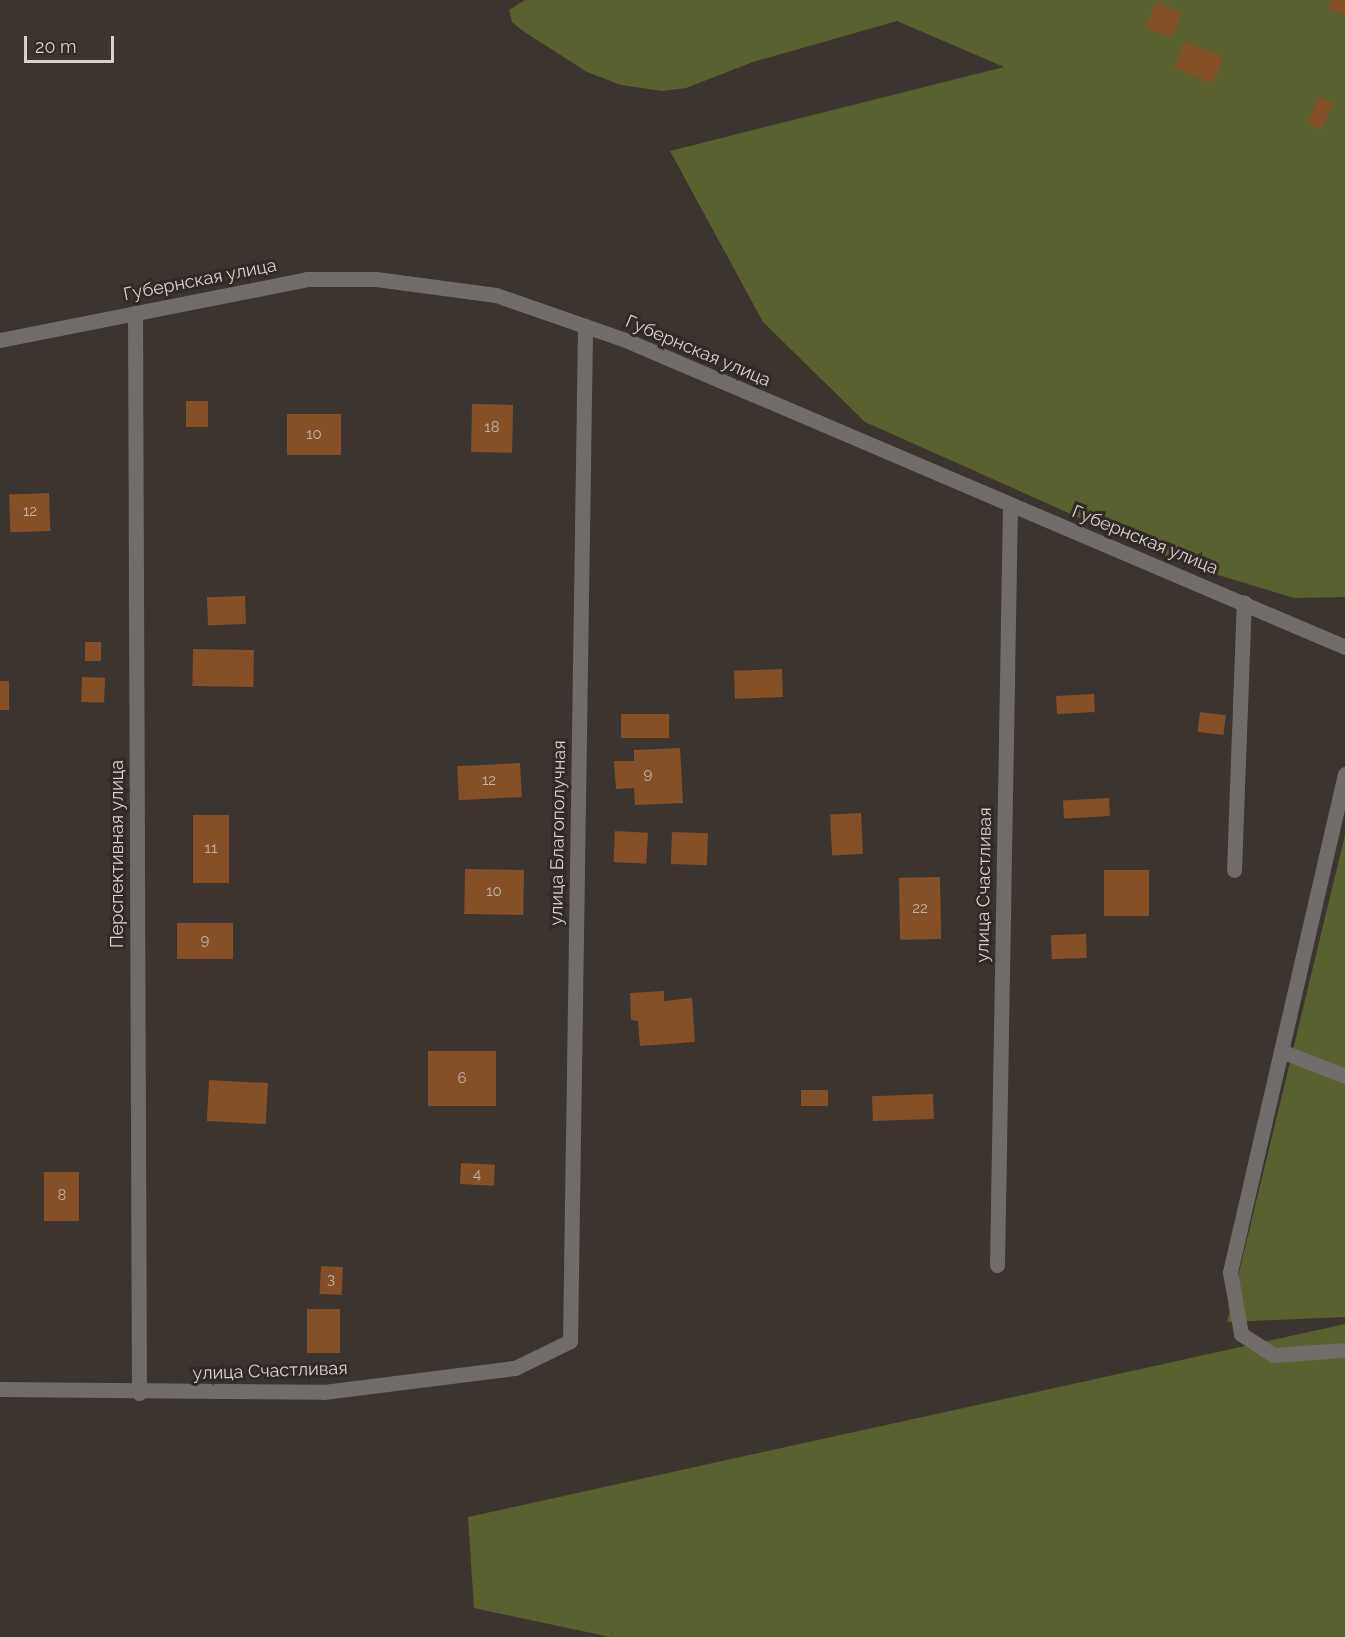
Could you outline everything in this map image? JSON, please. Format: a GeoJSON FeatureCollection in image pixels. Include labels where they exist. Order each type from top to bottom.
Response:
{"type":"FeatureCollection","features":[{"type":"Feature","properties":{"kind":"street","name":"Губернская улица"},"geometry":{"type":"LineString","coordinates":[[0,340],[307,279],[376,279],[496,295],[585,326],[1010,506],[1244,602],[1345,647]]}},
{"type":"Feature","properties":{"kind":"street","name":"Перспективная улица"},"geometry":{"type":"LineString","coordinates":[[135,314],[139,1394]]}},
{"type":"Feature","properties":{"kind":"street","name":"улица Благополучная"},"geometry":{"type":"LineString","coordinates":[[570,1341],[585,326]]}},
{"type":"Feature","properties":{"kind":"street","name":"улица Счастливая"},"geometry":{"type":"LineString","coordinates":[[997,1265],[1010,506]]}},
{"type":"Feature","properties":{"kind":"street"},"geometry":{"type":"LineString","coordinates":[[1234,870],[1244,602]]}},
{"type":"Feature","properties":{"kind":"street"},"geometry":{"type":"LineString","coordinates":[[1345,774],[1230,1272],[1241,1334],[1273,1355],[1345,1350]]}},
{"type":"Feature","properties":{"kind":"street"},"geometry":{"type":"LineString","coordinates":[[1281,1051],[1345,1076]]}},
{"type":"Feature","properties":{"kind":"street","name":"улица Счастливая"},"geometry":{"type":"LineString","coordinates":[[0,1389],[139,1394],[324,1392],[515,1368],[570,1341]]}},
{"type":"Feature","properties":{"kind":"green space"},"geometry":{"type":"Polygon","coordinates":[[[525,0],[1345,0],[1345,597],[1294,598],[1185,565],[865,422],[763,322],[670,151],[1004,67],[897,21],[753,62],[686,88],[662,91],[621,85],[587,72],[523,31],[512,22],[509,10],[525,0]]]}},
{"type":"Feature","properties":{"kind":"green space"},"geometry":{"type":"Polygon","coordinates":[[[1345,835],[1345,1317],[1227,1322],[1345,835]]]}},
{"type":"Feature","properties":{"kind":"green space"},"geometry":{"type":"Polygon","coordinates":[[[1345,1324],[1345,1637],[610,1637],[474,1608],[468,1517],[1345,1324]]]}},
{"type":"Feature","properties":{"kind":"building"},"geometry":{"type":"Polygon","coordinates":[[[1331,0],[1345,0],[1345,15],[1328,9],[1331,0]]]}},
{"type":"Feature","properties":{"kind":"building"},"geometry":{"type":"Polygon","coordinates":[[[1156,2],[1182,13],[1171,38],[1145,27],[1156,2]]]}},
{"type":"Feature","properties":{"kind":"building"},"geometry":{"type":"Polygon","coordinates":[[[1185,42],[1223,57],[1213,83],[1175,68],[1185,42]]]}},
{"type":"Feature","properties":{"kind":"building"},"geometry":{"type":"Polygon","coordinates":[[[1319,97],[1333,103],[1321,130],[1308,124],[1319,97]]]}},
{"type":"Feature","properties":{"kind":"building"},"geometry":{"type":"Polygon","coordinates":[[[186,401],[208,401],[208,427],[186,427],[186,401]]]}},
{"type":"Feature","properties":{"kind":"building"},"geometry":{"type":"Polygon","coordinates":[[[472,404],[513,405],[512,453],[471,452],[472,404]]]}},
{"type":"Feature","properties":{"kind":"building"},"geometry":{"type":"Polygon","coordinates":[[[287,414],[341,414],[341,455],[287,455],[287,414]]]}},
{"type":"Feature","properties":{"kind":"building"},"geometry":{"type":"Polygon","coordinates":[[[49,493],[50,531],[10,532],[9,494],[49,493]]]}},
{"type":"Feature","properties":{"kind":"building"},"geometry":{"type":"Polygon","coordinates":[[[245,596],[246,624],[208,625],[207,597],[245,596]]]}},
{"type":"Feature","properties":{"kind":"building"},"geometry":{"type":"Polygon","coordinates":[[[85,642],[101,642],[101,661],[85,661],[85,642]]]}},
{"type":"Feature","properties":{"kind":"building"},"geometry":{"type":"Polygon","coordinates":[[[193,649],[254,650],[253,687],[192,686],[193,649]]]}},
{"type":"Feature","properties":{"kind":"building"},"geometry":{"type":"Polygon","coordinates":[[[782,669],[783,697],[735,699],[734,671],[782,669]]]}},
{"type":"Feature","properties":{"kind":"building"},"geometry":{"type":"Polygon","coordinates":[[[82,677],[105,678],[104,703],[81,702],[82,677]]]}},
{"type":"Feature","properties":{"kind":"building"},"geometry":{"type":"Polygon","coordinates":[[[0,681],[9,681],[9,710],[0,710],[0,681]]]}},
{"type":"Feature","properties":{"kind":"building"},"geometry":{"type":"Polygon","coordinates":[[[1094,694],[1095,712],[1057,714],[1056,696],[1094,694]]]}},
{"type":"Feature","properties":{"kind":"building"},"geometry":{"type":"Polygon","coordinates":[[[1200,712],[1226,715],[1223,735],[1198,732],[1200,712]]]}},
{"type":"Feature","properties":{"kind":"building"},"geometry":{"type":"Polygon","coordinates":[[[621,714],[669,714],[669,738],[621,738],[621,714]]]}},
{"type":"Feature","properties":{"kind":"building"},"geometry":{"type":"Polygon","coordinates":[[[680,748],[683,803],[635,805],[634,788],[616,789],[614,761],[634,761],[634,750],[680,748]]]}},
{"type":"Feature","properties":{"kind":"building"},"geometry":{"type":"Polygon","coordinates":[[[520,763],[522,797],[459,800],[457,766],[520,763]]]}},
{"type":"Feature","properties":{"kind":"building"},"geometry":{"type":"Polygon","coordinates":[[[1109,798],[1110,816],[1064,818],[1063,800],[1109,798]]]}},
{"type":"Feature","properties":{"kind":"building"},"geometry":{"type":"Polygon","coordinates":[[[861,813],[863,854],[832,856],[830,815],[861,813]]]}},
{"type":"Feature","properties":{"kind":"building"},"geometry":{"type":"Polygon","coordinates":[[[193,815],[229,815],[229,883],[193,883],[193,815]]]}},
{"type":"Feature","properties":{"kind":"building"},"geometry":{"type":"Polygon","coordinates":[[[615,831],[648,833],[646,864],[613,862],[615,831]]]}},
{"type":"Feature","properties":{"kind":"building"},"geometry":{"type":"Polygon","coordinates":[[[672,832],[708,833],[707,865],[671,864],[672,832]]]}},
{"type":"Feature","properties":{"kind":"building"},"geometry":{"type":"Polygon","coordinates":[[[465,869],[524,870],[523,915],[464,914],[465,869]]]}},
{"type":"Feature","properties":{"kind":"building"},"geometry":{"type":"Polygon","coordinates":[[[1104,870],[1149,870],[1149,916],[1104,916],[1104,870]]]}},
{"type":"Feature","properties":{"kind":"building"},"geometry":{"type":"Polygon","coordinates":[[[940,877],[941,939],[900,940],[899,878],[940,877]]]}},
{"type":"Feature","properties":{"kind":"building"},"geometry":{"type":"Polygon","coordinates":[[[177,923],[233,923],[233,959],[177,959],[177,923]]]}},
{"type":"Feature","properties":{"kind":"building"},"geometry":{"type":"Polygon","coordinates":[[[1086,934],[1087,958],[1052,959],[1051,935],[1086,934]]]}},
{"type":"Feature","properties":{"kind":"building"},"geometry":{"type":"Polygon","coordinates":[[[664,991],[664,1001],[692,998],[695,1042],[640,1046],[638,1021],[631,1020],[630,993],[664,991]]]}},
{"type":"Feature","properties":{"kind":"building"},"geometry":{"type":"Polygon","coordinates":[[[428,1051],[496,1051],[496,1106],[428,1106],[428,1051]]]}},
{"type":"Feature","properties":{"kind":"building"},"geometry":{"type":"Polygon","coordinates":[[[209,1080],[268,1083],[266,1124],[207,1121],[209,1080]]]}},
{"type":"Feature","properties":{"kind":"building"},"geometry":{"type":"Polygon","coordinates":[[[801,1090],[828,1090],[828,1106],[801,1106],[801,1090]]]}},
{"type":"Feature","properties":{"kind":"building"},"geometry":{"type":"Polygon","coordinates":[[[933,1094],[934,1119],[873,1121],[872,1096],[933,1094]]]}},
{"type":"Feature","properties":{"kind":"building"},"geometry":{"type":"Polygon","coordinates":[[[461,1163],[495,1165],[494,1186],[460,1184],[461,1163]]]}},
{"type":"Feature","properties":{"kind":"building"},"geometry":{"type":"Polygon","coordinates":[[[44,1172],[79,1172],[79,1221],[44,1221],[44,1172]]]}},
{"type":"Feature","properties":{"kind":"building"},"geometry":{"type":"Polygon","coordinates":[[[321,1266],[343,1267],[342,1295],[320,1294],[321,1266]]]}},
{"type":"Feature","properties":{"kind":"building"},"geometry":{"type":"Polygon","coordinates":[[[307,1309],[340,1309],[340,1353],[307,1353],[307,1309]]]}}]}
